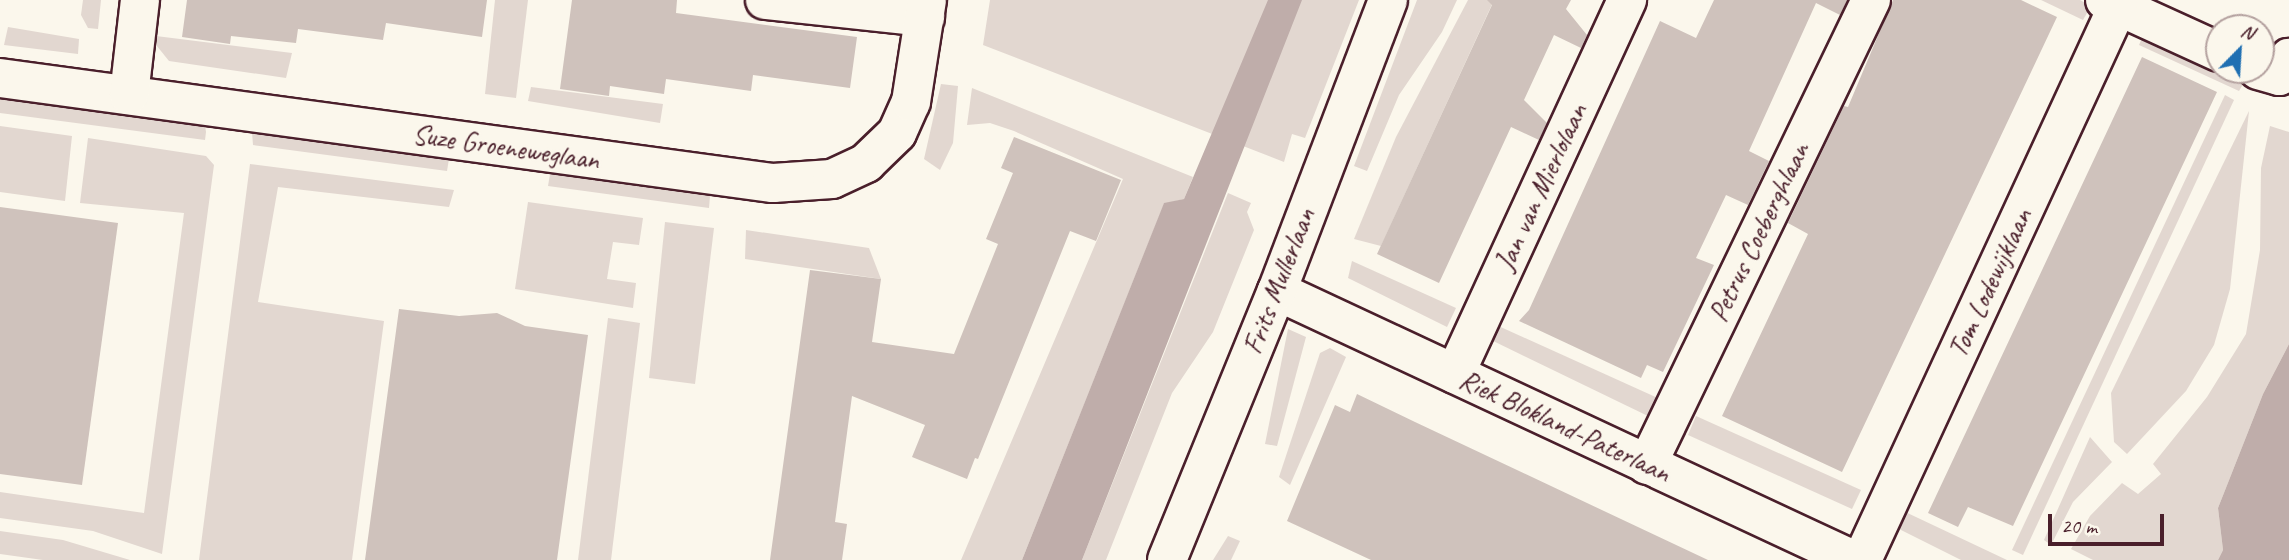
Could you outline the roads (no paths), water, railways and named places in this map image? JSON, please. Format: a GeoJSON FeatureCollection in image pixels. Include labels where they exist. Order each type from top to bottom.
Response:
{"type":"FeatureCollection","features":[{"type":"Feature","properties":{"kind":"street"},"geometry":{"type":"LineString","coordinates":[[129,95],[140,0]]}},
{"type":"Feature","properties":{"kind":"street"},"geometry":{"type":"LineString","coordinates":[[765,0],[925,17]]}},
{"type":"Feature","properties":{"kind":"street","name":"Frits Mullerlaan"},"geometry":{"type":"LineString","coordinates":[[1167,560],[1277,291],[1388,0]]}},
{"type":"Feature","properties":{"kind":"street","name":"Jan van Mierlolaan"},"geometry":{"type":"LineString","coordinates":[[1455,374],[1626,0]]}},
{"type":"Feature","properties":{"kind":"street","name":"Petrus Coeberghlaan"},"geometry":{"type":"LineString","coordinates":[[1647,465],[1871,0]]}},
{"type":"Feature","properties":{"kind":"street"},"geometry":{"type":"LineString","coordinates":[[2112,3],[2205,46]]}},
{"type":"Feature","properties":{"kind":"street","name":"Tom Lodewijklaan"},"geometry":{"type":"LineString","coordinates":[[1862,560],[2112,3]]}},
{"type":"Feature","properties":{"kind":"street","name":"Suze Groeneweglaan"},"geometry":{"type":"LineString","coordinates":[[0,78],[773,183],[832,179],[866,163],[897,132],[911,102],[925,17]]}},
{"type":"Feature","properties":{"kind":"street"},"geometry":{"type":"LineString","coordinates":[[2275,75],[2279,76],[2289,58]]}},
{"type":"Feature","properties":{"kind":"street","name":"Riek Blokland-Paterlaan"},"geometry":{"type":"LineString","coordinates":[[1277,291],[1853,560]]}}]}
